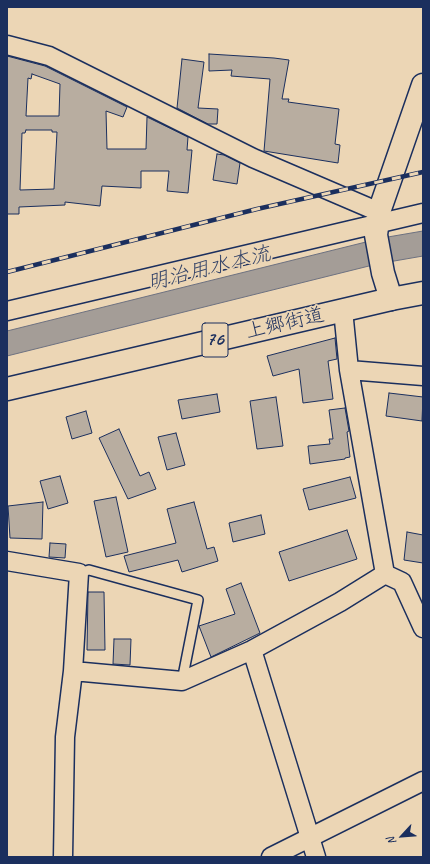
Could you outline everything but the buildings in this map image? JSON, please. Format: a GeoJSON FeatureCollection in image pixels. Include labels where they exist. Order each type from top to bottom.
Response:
{"type":"FeatureCollection","features":[{"type":"Feature","properties":{"kind":"main road"},"geometry":{"type":"LineString","coordinates":[[391,298],[383,273],[378,223],[418,115],[423,85]]}},
{"type":"Feature","properties":{"kind":"main road","name":"上郷街道"},"geometry":{"type":"LineString","coordinates":[[7,389],[391,298],[423,293]]}},
{"type":"Feature","properties":{"kind":"street"},"geometry":{"type":"LineString","coordinates":[[7,45],[49,56],[253,158],[378,223]]}},
{"type":"Feature","properties":{"kind":"street"},"geometry":{"type":"LineString","coordinates":[[7,311],[423,213]]}},
{"type":"Feature","properties":{"kind":"street"},"geometry":{"type":"LineString","coordinates":[[342,310],[349,370],[385,574]]}},
{"type":"Feature","properties":{"kind":"street"},"geometry":{"type":"LineString","coordinates":[[349,370],[423,376]]}},
{"type":"Feature","properties":{"kind":"street"},"geometry":{"type":"LineString","coordinates":[[7,561],[79,573],[73,671],[66,737],[63,857]]}},
{"type":"Feature","properties":{"kind":"street"},"geometry":{"type":"LineString","coordinates":[[385,574],[402,582],[423,628]]}},
{"type":"Feature","properties":{"kind":"street"},"geometry":{"type":"LineString","coordinates":[[73,671],[182,681],[252,650],[340,602],[385,574]]}},
{"type":"Feature","properties":{"kind":"street"},"geometry":{"type":"LineString","coordinates":[[252,650],[316,857]]}},
{"type":"Feature","properties":{"kind":"street"},"geometry":{"type":"LineString","coordinates":[[271,857],[423,781]]}},
{"type":"Feature","properties":{"kind":"lane"},"geometry":{"type":"LineString","coordinates":[[79,573],[89,570],[198,600],[182,681]]}},
{"type":"Feature","properties":{"kind":"shaded area"},"geometry":{"type":"Polygon","coordinates":[[[423,231],[423,256],[377,264],[7,356],[7,331],[382,238],[423,231]]]}},
{"type":"Feature","properties":{"kind":"railway"},"geometry":{"type":"LineString","coordinates":[[7,272],[257,209],[423,172]]}},
{"type":"Feature","properties":{"kind":"water label","name":"明治用水本流"},"geometry":{"type":"Point","coordinates":[209,269]}}]}
